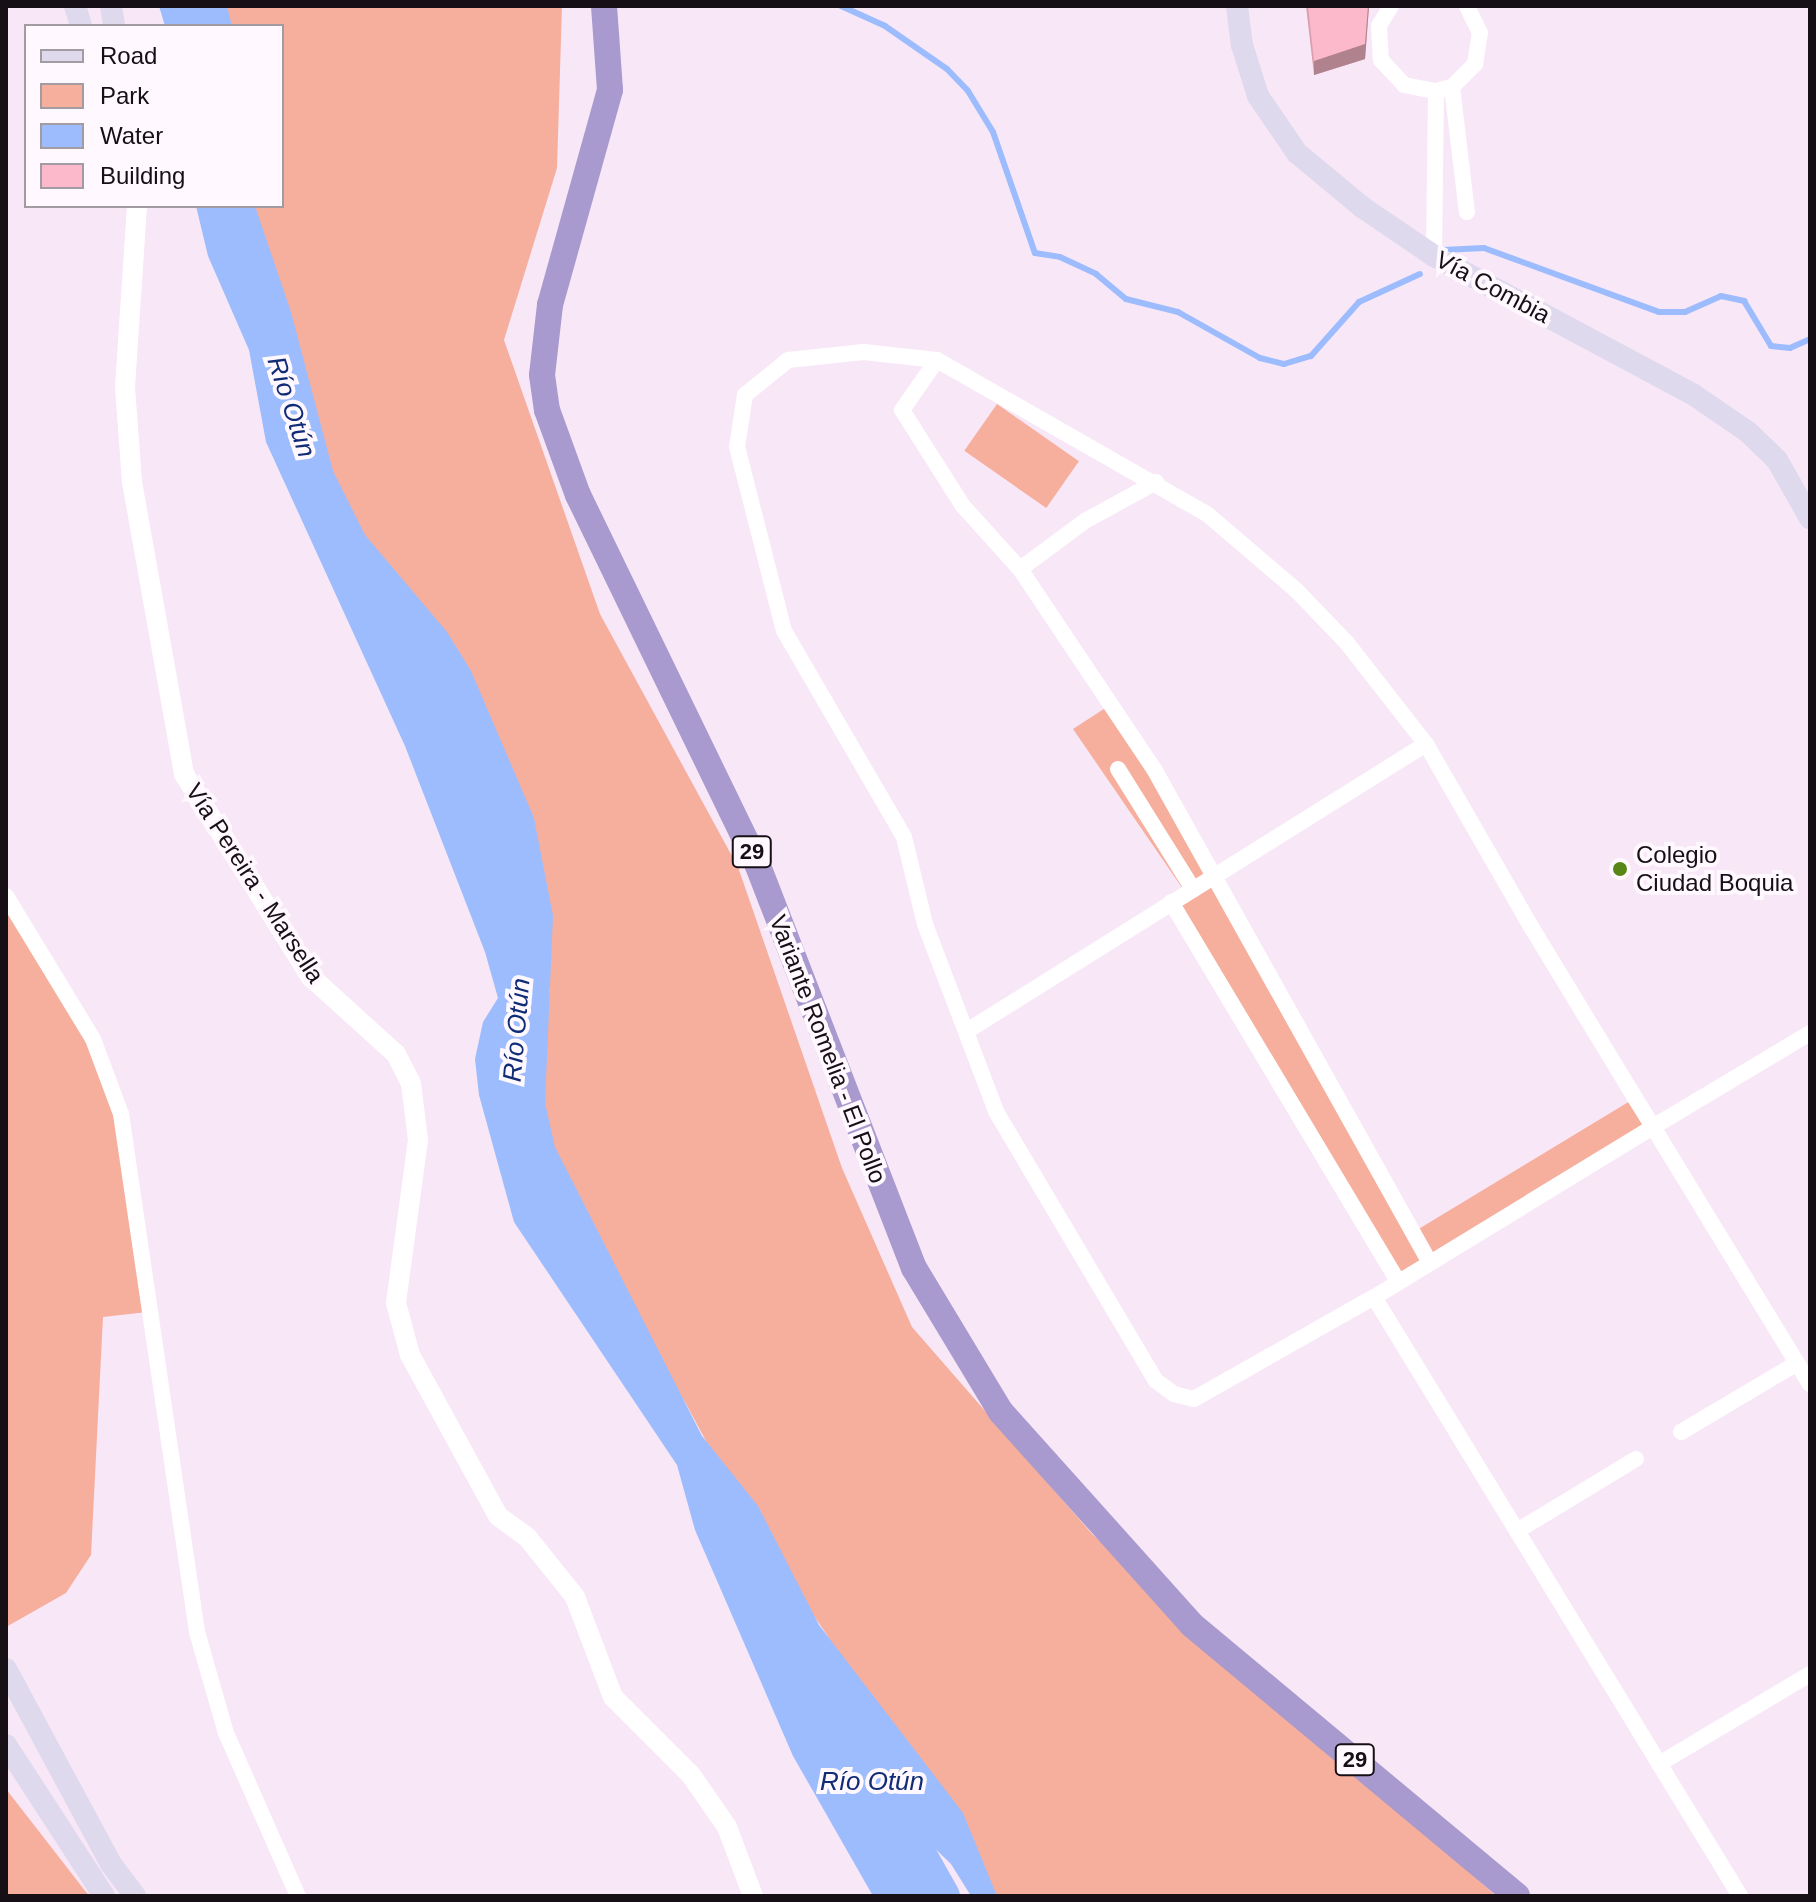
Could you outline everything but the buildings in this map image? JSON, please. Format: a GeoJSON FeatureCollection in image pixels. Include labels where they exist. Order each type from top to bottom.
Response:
{"type":"FeatureCollection","features":[{"type":"Feature","properties":{"kind":"highway","name":"Variante Romelia - El Pollo"},"geometry":{"type":"LineString","coordinates":[[604,6],[610,90],[550,305],[542,375],[547,410],[578,495],[752,852],[914,1268],[1001,1412],[1192,1625],[1517,1896]]}},
{"type":"Feature","properties":{"kind":"main road","name":"Vía Combia"},"geometry":{"type":"LineString","coordinates":[[1237,6],[1242,45],[1258,96],[1297,153],[1362,207],[1434,256],[1694,395],[1738,425],[1777,460],[1810,518]]}},
{"type":"Feature","properties":{"kind":"main road"},"geometry":{"type":"LineString","coordinates":[[6,1669],[104,1850],[135,1896]]}},
{"type":"Feature","properties":{"kind":"main road"},"geometry":{"type":"LineString","coordinates":[[6,1745],[104,1896]]}},
{"type":"Feature","properties":{"kind":"street"},"geometry":{"type":"LineString","coordinates":[[1391,6],[1379,26],[1381,60],[1404,85],[1444,89],[1475,64],[1480,49],[1480,33],[1467,6]]}},
{"type":"Feature","properties":{"kind":"street"},"geometry":{"type":"LineString","coordinates":[[1434,256],[1444,89]]}},
{"type":"Feature","properties":{"kind":"street"},"geometry":{"type":"LineString","coordinates":[[1444,89],[1467,212]]}},
{"type":"Feature","properties":{"kind":"street","name":"Vía Pereira - Marsella"},"geometry":{"type":"LineString","coordinates":[[137,208],[125,387],[132,482],[184,774],[311,977],[396,1054],[411,1083],[418,1140],[396,1303],[410,1355],[498,1516],[527,1537],[575,1597],[613,1697],[691,1775],[727,1827],[753,1896]]}},
{"type":"Feature","properties":{"kind":"street"},"geometry":{"type":"LineString","coordinates":[[1810,1033],[1653,1127],[1374,1297],[1194,1399],[1174,1394],[1156,1381],[996,1111],[925,924],[904,837],[784,631],[737,447],[745,395],[788,360],[864,352],[937,360],[1156,482],[1207,514],[1297,591],[1347,643],[1426,744],[1653,1127],[1810,1384]]}},
{"type":"Feature","properties":{"kind":"street"},"geometry":{"type":"LineString","coordinates":[[937,360],[902,410],[963,506],[1020,569],[1154,769],[1430,1263]]}},
{"type":"Feature","properties":{"kind":"street"},"geometry":{"type":"LineString","coordinates":[[1020,569],[1085,521],[1156,482]]}},
{"type":"Feature","properties":{"kind":"street"},"geometry":{"type":"LineString","coordinates":[[967,1031],[1426,744]]}},
{"type":"Feature","properties":{"kind":"street"},"geometry":{"type":"LineString","coordinates":[[1118,769],[1193,889]]}},
{"type":"Feature","properties":{"kind":"street"},"geometry":{"type":"LineString","coordinates":[[6,896],[93,1039],[121,1114],[197,1632],[226,1733],[298,1896]]}},
{"type":"Feature","properties":{"kind":"street"},"geometry":{"type":"LineString","coordinates":[[1171,902],[1398,1282]]}},
{"type":"Feature","properties":{"kind":"street"},"geometry":{"type":"LineString","coordinates":[[1374,1297],[1740,1896]]}},
{"type":"Feature","properties":{"kind":"street"},"geometry":{"type":"LineString","coordinates":[[1681,1432],[1797,1363]]}},
{"type":"Feature","properties":{"kind":"street"},"geometry":{"type":"LineString","coordinates":[[1517,1531],[1636,1459]]}},
{"type":"Feature","properties":{"kind":"street"},"geometry":{"type":"LineString","coordinates":[[1659,1764],[1810,1674]]}},
{"type":"Feature","properties":{"kind":"green space"},"geometry":{"type":"Polygon","coordinates":[[[197,6],[562,6],[557,168],[504,340],[600,614],[738,867],[842,1168],[912,1327],[1093,1535],[1496,1896],[976,1896],[827,1635],[749,1521],[685,1402],[614,1301],[525,1089],[550,990],[319,490],[238,208],[284,208],[284,24],[201,24],[197,6]]]}},
{"type":"Feature","properties":{"kind":"green space"},"geometry":{"type":"Polygon","coordinates":[[[997,404],[1079,461],[1046,508],[964,451],[997,404]]]}},
{"type":"Feature","properties":{"kind":"green space"},"geometry":{"type":"Polygon","coordinates":[[[1110,705],[1412,1233],[1635,1098],[1653,1127],[1398,1282],[1171,902],[1185,892],[1073,729],[1110,705]]]}},
{"type":"Feature","properties":{"kind":"green space"},"geometry":{"type":"Polygon","coordinates":[[[6,896],[111,1080],[147,1312],[103,1317],[91,1555],[66,1593],[6,1627],[6,896]]]}},
{"type":"Feature","properties":{"kind":"green space"},"geometry":{"type":"Polygon","coordinates":[[[6,1789],[86,1892],[90,1896],[6,1896],[6,1789]]]}},
{"type":"Feature","properties":{"kind":"water"},"geometry":{"type":"Polygon","coordinates":[[[159,6],[227,6],[232,24],[164,24],[159,6]]]}},
{"type":"Feature","properties":{"kind":"water","name":"Río Otún"},"geometry":{"type":"Polygon","coordinates":[[[196,208],[256,208],[291,312],[333,471],[365,535],[447,632],[471,671],[534,818],[553,916],[545,1103],[555,1147],[702,1436],[758,1506],[819,1625],[963,1813],[997,1896],[971,1896],[951,1864],[919,1833],[902,1838],[905,1861],[925,1896],[873,1896],[793,1756],[695,1530],[677,1465],[514,1222],[479,1095],[475,1059],[483,1022],[498,998],[485,952],[405,746],[266,442],[249,350],[208,256],[196,208]]]}},
{"type":"Feature","properties":{"kind":"waterway"},"geometry":{"type":"LineString","coordinates":[[841,6],[885,26],[947,69],[968,91],[993,132],[1035,253],[1060,257],[1096,274],[1126,299],[1178,312],[1260,358],[1284,364],[1311,356],[1359,302],[1420,274]]}},
{"type":"Feature","properties":{"kind":"waterway"},"geometry":{"type":"LineString","coordinates":[[1442,250],[1484,248],[1659,312],[1685,312],[1721,296],[1744,301],[1771,346],[1790,348],[1810,339]]}},
{"type":"Feature","properties":{"kind":"waterway","name":"Río Otún"},"geometry":{"type":"LineString","coordinates":[[886,1795],[943,1896]]}},
{"type":"Feature","properties":{"kind":"place","name":"Colegio Ciudad Boquia"},"geometry":{"type":"Point","coordinates":[1620,869]}}]}
